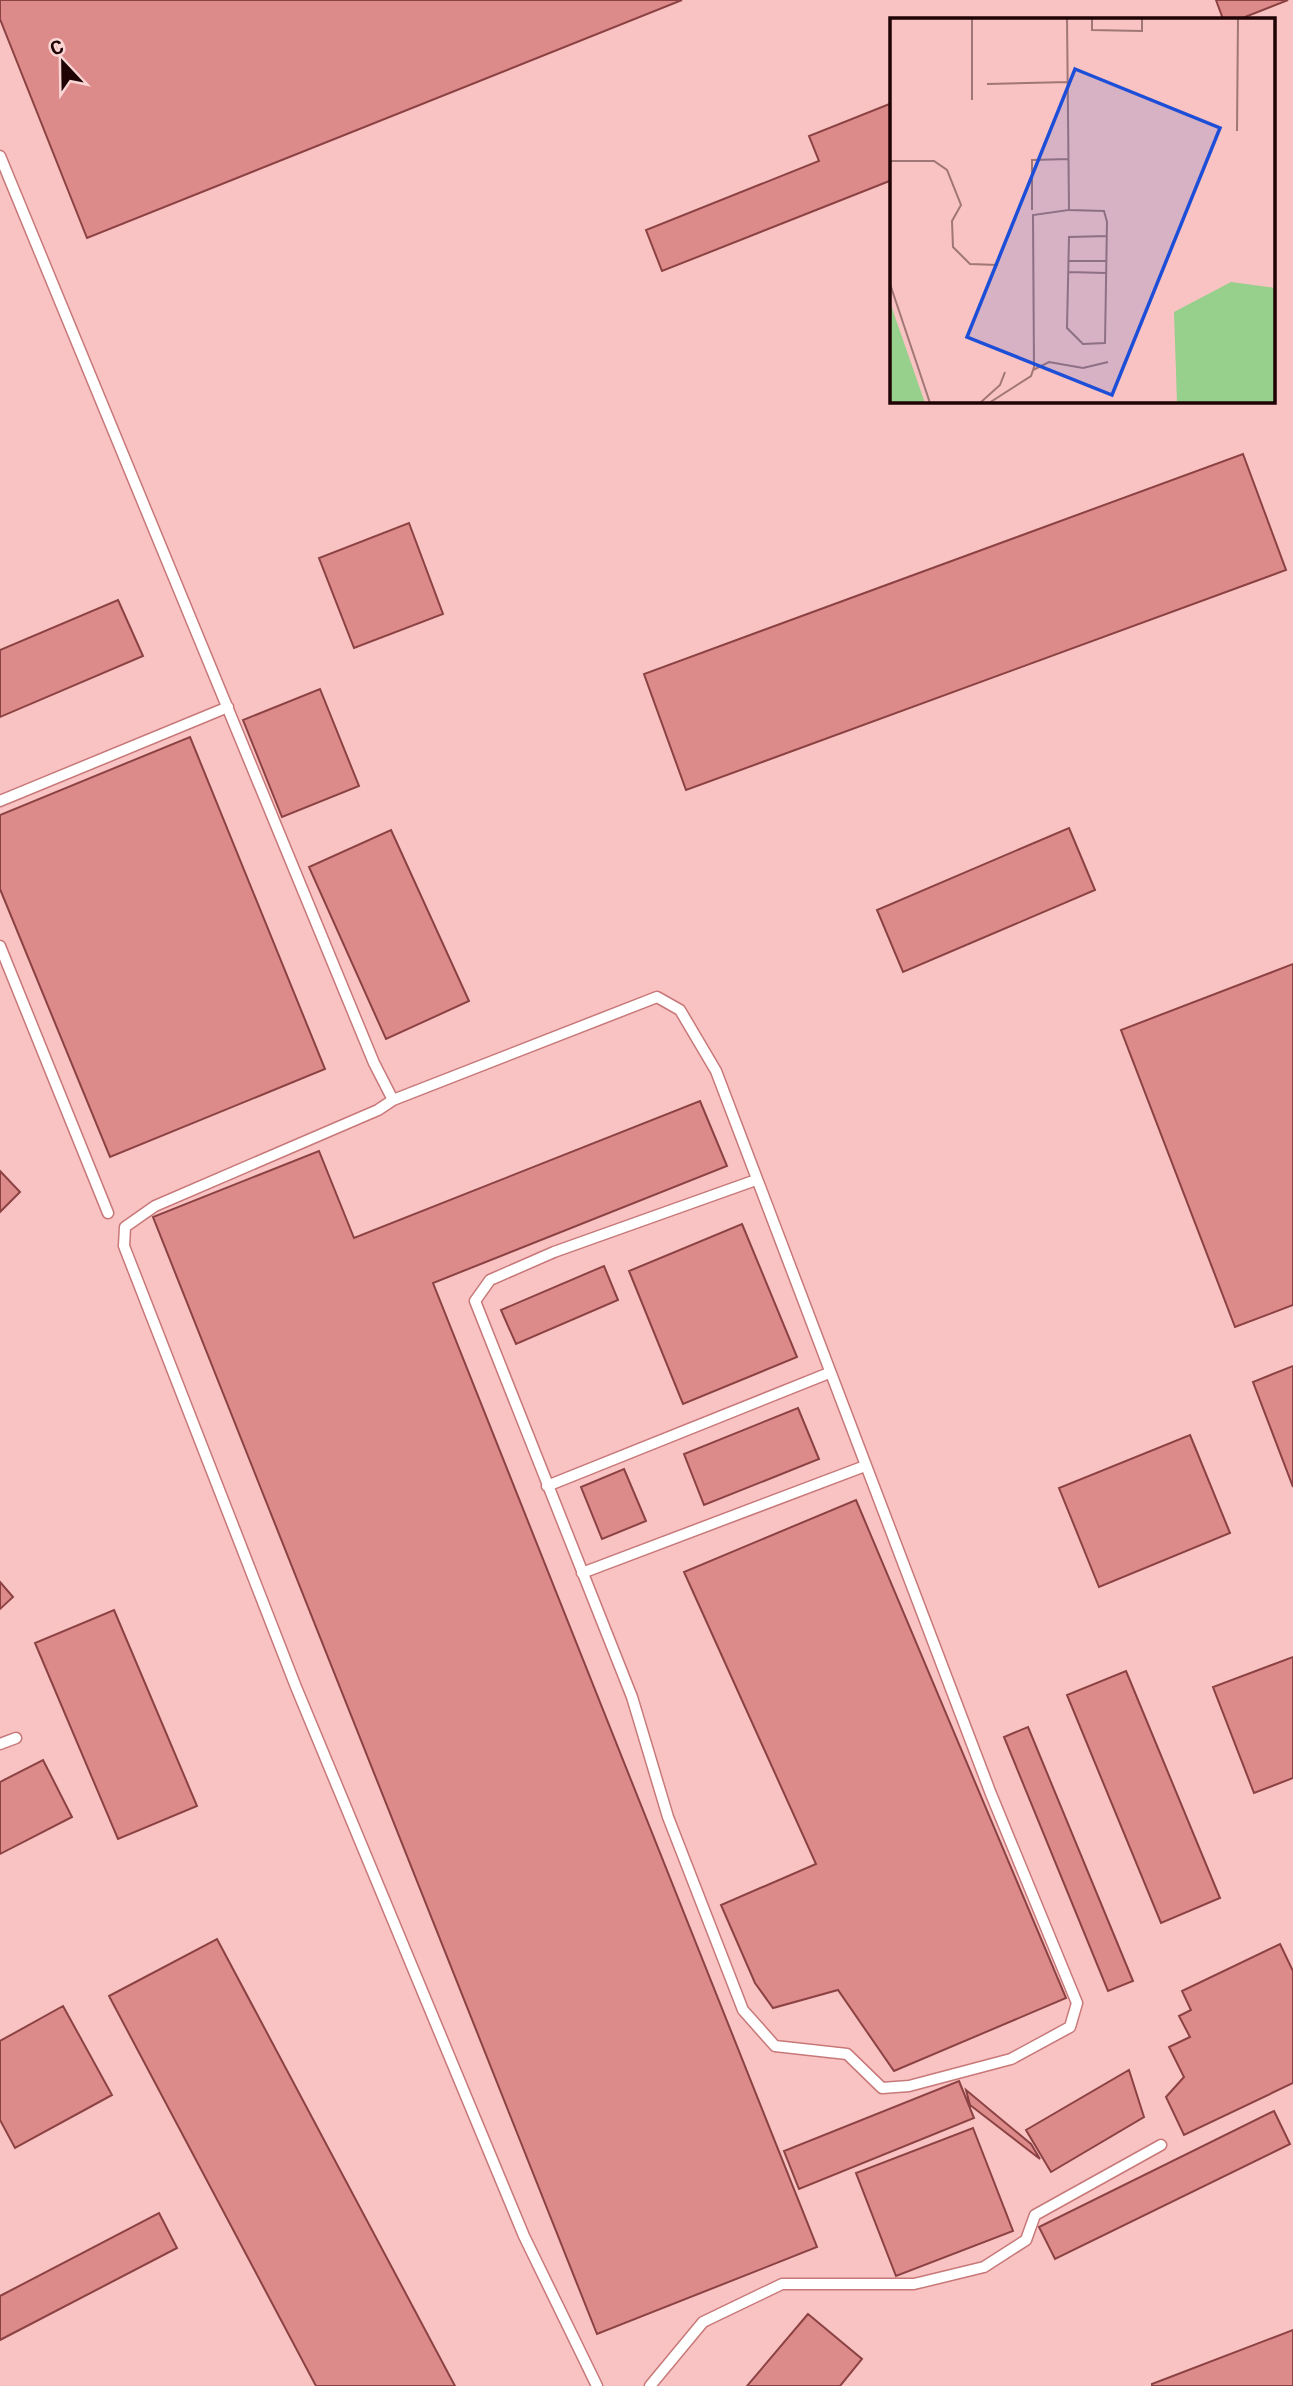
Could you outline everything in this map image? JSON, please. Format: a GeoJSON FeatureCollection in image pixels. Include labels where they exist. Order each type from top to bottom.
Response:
{"type":"FeatureCollection","features":[{"type":"Feature","properties":{"kind":"lane"},"geometry":{"type":"LineString","coordinates":[[0,156],[374,1063],[393,1100]]}},
{"type":"Feature","properties":{"kind":"lane"},"geometry":{"type":"LineString","coordinates":[[0,801],[228,707]]}},
{"type":"Feature","properties":{"kind":"lane"},"geometry":{"type":"LineString","coordinates":[[0,946],[108,1213]]}},
{"type":"Feature","properties":{"kind":"lane"},"geometry":{"type":"LineString","coordinates":[[597,2386],[524,2236],[296,1687],[124,1246],[125,1227],[155,1206],[378,1110],[393,1100],[657,998],[680,1010],[716,1071],[991,1794],[1077,2003],[1070,2027],[1011,2059],[909,2086],[881,2088],[847,2054],[775,2046],[743,2010],[668,1817],[632,1697],[475,1301],[490,1280],[554,1252],[756,1180]]}},
{"type":"Feature","properties":{"kind":"lane"},"geometry":{"type":"LineString","coordinates":[[547,1486],[829,1373]]}},
{"type":"Feature","properties":{"kind":"lane"},"geometry":{"type":"LineString","coordinates":[[582,1573],[865,1466]]}},
{"type":"Feature","properties":{"kind":"lane"},"geometry":{"type":"LineString","coordinates":[[0,1744],[16,1738]]}},
{"type":"Feature","properties":{"kind":"lane"},"geometry":{"type":"LineString","coordinates":[[650,2386],[703,2322],[782,2284],[914,2284],[984,2267],[1026,2240],[1035,2214],[1161,2145]]}},
{"type":"Feature","properties":{"kind":"building"},"geometry":{"type":"Polygon","coordinates":[[[0,0],[682,0],[87,238],[0,19],[0,0]]]}},
{"type":"Feature","properties":{"kind":"building"},"geometry":{"type":"Polygon","coordinates":[[[1216,0],[1288,0],[1243,18],[1223,18],[1216,0]]]}},
{"type":"Feature","properties":{"kind":"building"},"geometry":{"type":"Polygon","coordinates":[[[890,104],[890,181],[662,271],[646,230],[819,161],[809,136],[890,104]]]}},
{"type":"Feature","properties":{"kind":"building"},"geometry":{"type":"Polygon","coordinates":[[[1243,454],[1286,570],[686,790],[644,674],[1243,454]]]}},
{"type":"Feature","properties":{"kind":"building"},"geometry":{"type":"Polygon","coordinates":[[[409,523],[443,614],[354,648],[319,558],[409,523]]]}},
{"type":"Feature","properties":{"kind":"building"},"geometry":{"type":"Polygon","coordinates":[[[118,600],[143,656],[0,717],[0,650],[118,600]]]}},
{"type":"Feature","properties":{"kind":"building"},"geometry":{"type":"Polygon","coordinates":[[[320,689],[359,786],[282,817],[243,720],[320,689]]]}},
{"type":"Feature","properties":{"kind":"building"},"geometry":{"type":"Polygon","coordinates":[[[190,737],[325,1069],[110,1157],[0,889],[0,815],[190,737]]]}},
{"type":"Feature","properties":{"kind":"building"},"geometry":{"type":"Polygon","coordinates":[[[1069,828],[1095,890],[903,972],[877,910],[1069,828]]]}},
{"type":"Feature","properties":{"kind":"building"},"geometry":{"type":"Polygon","coordinates":[[[391,830],[469,1001],[386,1039],[309,867],[391,830]]]}},
{"type":"Feature","properties":{"kind":"building"},"geometry":{"type":"Polygon","coordinates":[[[1293,964],[1293,1305],[1235,1327],[1121,1030],[1293,964]]]}},
{"type":"Feature","properties":{"kind":"building"},"geometry":{"type":"Polygon","coordinates":[[[700,1101],[727,1166],[433,1283],[817,2247],[597,2334],[153,1217],[319,1151],[354,1238],[700,1101]]]}},
{"type":"Feature","properties":{"kind":"building"},"geometry":{"type":"Polygon","coordinates":[[[0,1171],[20,1192],[0,1212],[0,1171]]]}},
{"type":"Feature","properties":{"kind":"building"},"geometry":{"type":"Polygon","coordinates":[[[742,1224],[797,1357],[683,1404],[629,1271],[742,1224]]]}},
{"type":"Feature","properties":{"kind":"building"},"geometry":{"type":"Polygon","coordinates":[[[604,1266],[618,1300],[516,1344],[501,1310],[604,1266]]]}},
{"type":"Feature","properties":{"kind":"building"},"geometry":{"type":"Polygon","coordinates":[[[1293,1366],[1293,1487],[1253,1382],[1293,1366]]]}},
{"type":"Feature","properties":{"kind":"building"},"geometry":{"type":"Polygon","coordinates":[[[798,1408],[819,1459],[704,1505],[684,1454],[798,1408]]]}},
{"type":"Feature","properties":{"kind":"building"},"geometry":{"type":"Polygon","coordinates":[[[1190,1435],[1230,1533],[1099,1587],[1059,1488],[1190,1435]]]}},
{"type":"Feature","properties":{"kind":"building"},"geometry":{"type":"Polygon","coordinates":[[[624,1469],[646,1521],[602,1539],[581,1487],[624,1469]]]}},
{"type":"Feature","properties":{"kind":"building"},"geometry":{"type":"Polygon","coordinates":[[[856,1500],[1066,1998],[894,2071],[838,1990],[773,2008],[755,1983],[721,1905],[816,1864],[684,1572],[856,1500]]]}},
{"type":"Feature","properties":{"kind":"building"},"geometry":{"type":"Polygon","coordinates":[[[0,1582],[13,1597],[0,1609],[0,1582]]]}},
{"type":"Feature","properties":{"kind":"building"},"geometry":{"type":"Polygon","coordinates":[[[114,1610],[197,1806],[118,1839],[35,1643],[114,1610]]]}},
{"type":"Feature","properties":{"kind":"building"},"geometry":{"type":"Polygon","coordinates":[[[1293,1657],[1293,1778],[1254,1793],[1213,1687],[1293,1657]]]}},
{"type":"Feature","properties":{"kind":"building"},"geometry":{"type":"Polygon","coordinates":[[[1126,1671],[1220,1898],[1161,1923],[1067,1695],[1126,1671]]]}},
{"type":"Feature","properties":{"kind":"building"},"geometry":{"type":"Polygon","coordinates":[[[1028,1727],[1133,1981],[1108,1991],[1004,1737],[1028,1727]]]}},
{"type":"Feature","properties":{"kind":"building"},"geometry":{"type":"Polygon","coordinates":[[[43,1760],[72,1817],[0,1854],[0,1782],[43,1760]]]}},
{"type":"Feature","properties":{"kind":"building"},"geometry":{"type":"Polygon","coordinates":[[[217,1939],[455,2386],[316,2386],[109,1996],[217,1939]]]}},
{"type":"Feature","properties":{"kind":"building"},"geometry":{"type":"Polygon","coordinates":[[[1280,1944],[1293,1971],[1293,2083],[1184,2135],[1166,2097],[1184,2077],[1169,2047],[1190,2037],[1179,2016],[1191,2010],[1182,1991],[1280,1944]]]}},
{"type":"Feature","properties":{"kind":"building"},"geometry":{"type":"Polygon","coordinates":[[[63,2006],[112,2095],[15,2148],[0,2120],[0,2041],[63,2006]]]}},
{"type":"Feature","properties":{"kind":"building"},"geometry":{"type":"Polygon","coordinates":[[[1129,2070],[1144,2117],[1051,2172],[1026,2130],[1129,2070]]]}},
{"type":"Feature","properties":{"kind":"building"},"geometry":{"type":"Polygon","coordinates":[[[959,2081],[974,2118],[799,2189],[784,2151],[959,2081]]]}},
{"type":"Feature","properties":{"kind":"building"},"geometry":{"type":"Polygon","coordinates":[[[966,2090],[1031,2144],[1040,2159],[970,2105],[966,2090]]]}},
{"type":"Feature","properties":{"kind":"building"},"geometry":{"type":"Polygon","coordinates":[[[1274,2111],[1290,2144],[1055,2259],[1039,2227],[1274,2111]]]}},
{"type":"Feature","properties":{"kind":"building"},"geometry":{"type":"Polygon","coordinates":[[[973,2128],[1013,2231],[896,2276],[856,2173],[973,2128]]]}},
{"type":"Feature","properties":{"kind":"building"},"geometry":{"type":"Polygon","coordinates":[[[159,2213],[177,2248],[0,2340],[0,2296],[159,2213]]]}},
{"type":"Feature","properties":{"kind":"building"},"geometry":{"type":"Polygon","coordinates":[[[808,2314],[862,2359],[840,2386],[747,2386],[808,2314]]]}},
{"type":"Feature","properties":{"kind":"building"},"geometry":{"type":"Polygon","coordinates":[[[1293,2330],[1293,2386],[1152,2386],[1152,2384],[1293,2330]]]}}]}
